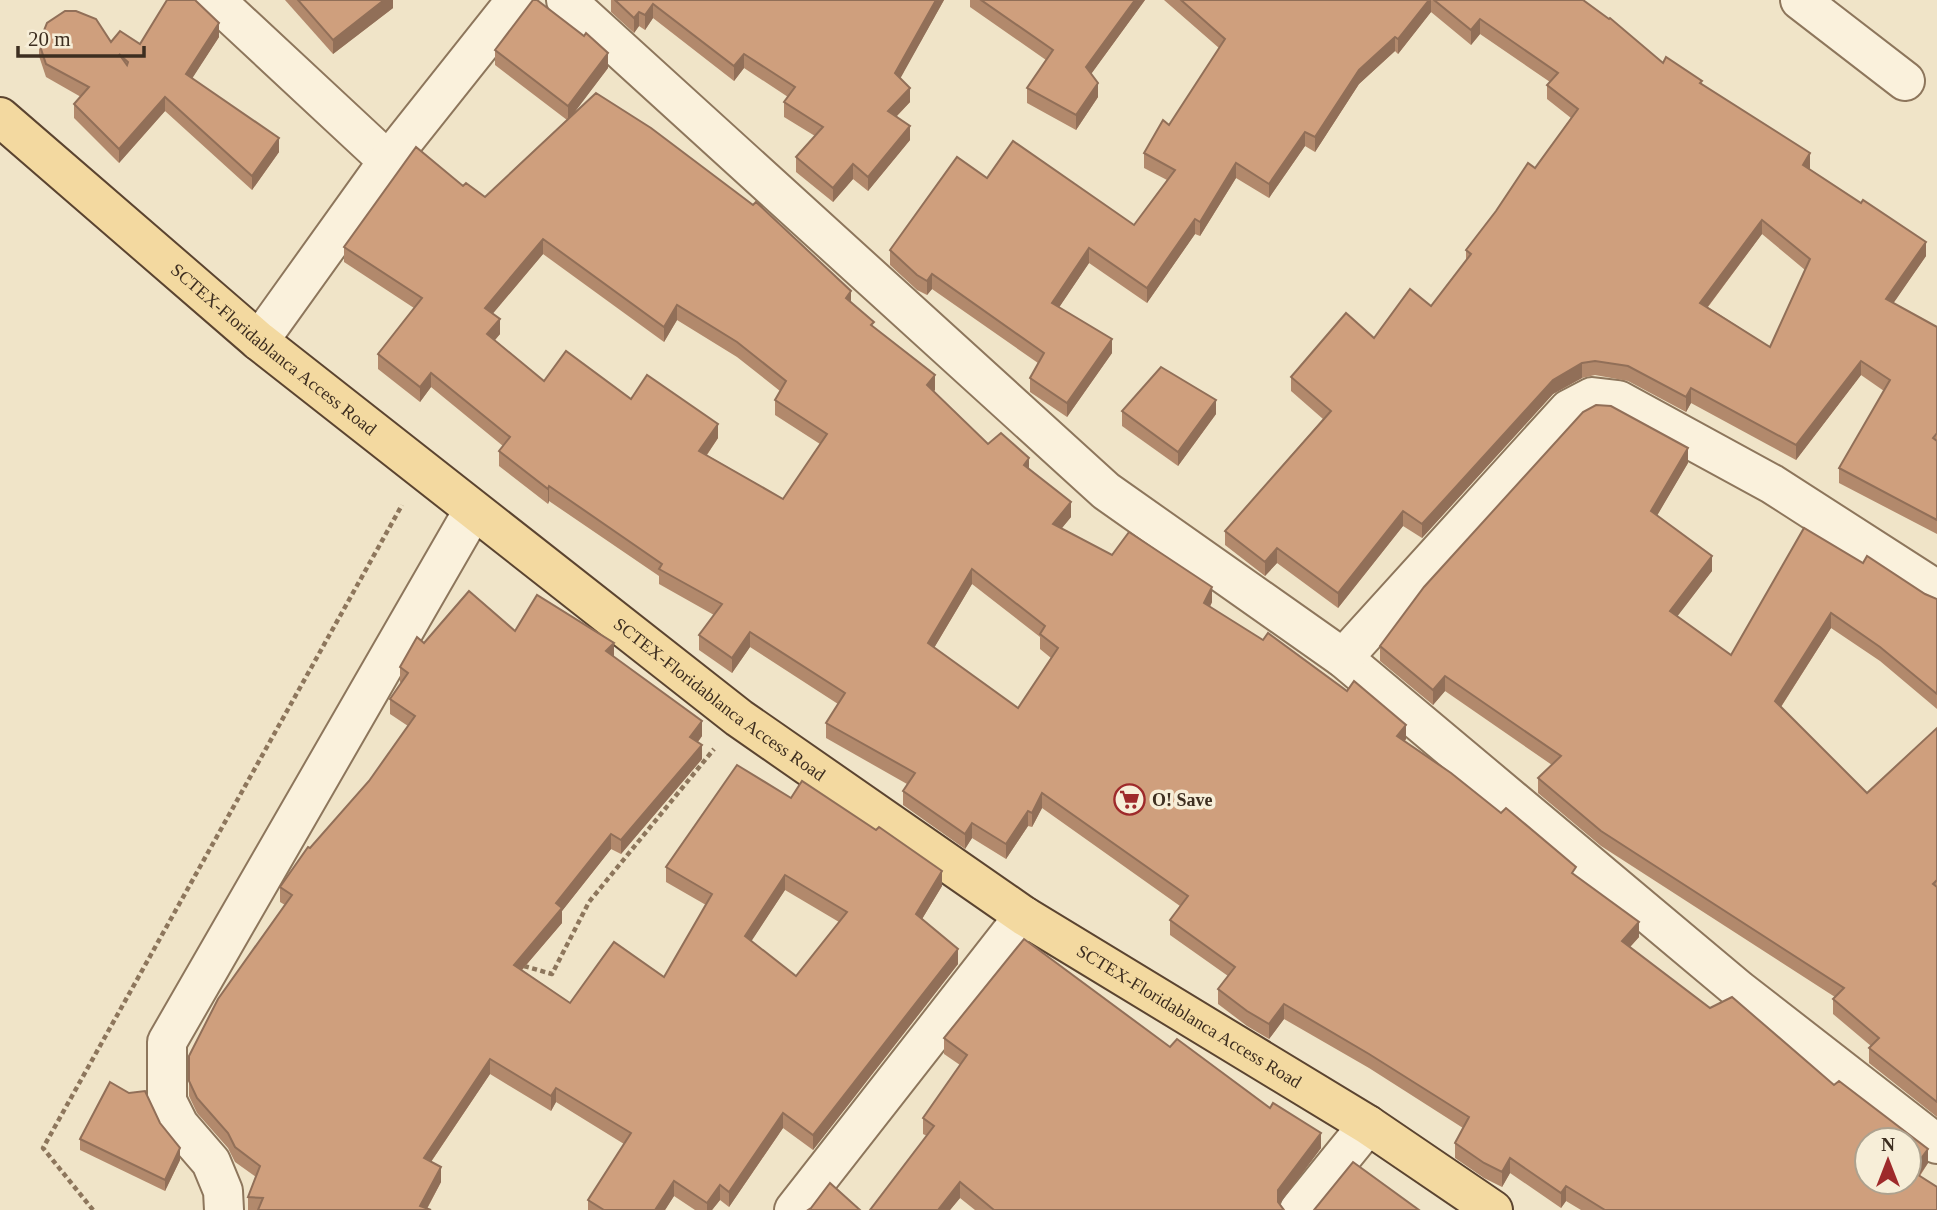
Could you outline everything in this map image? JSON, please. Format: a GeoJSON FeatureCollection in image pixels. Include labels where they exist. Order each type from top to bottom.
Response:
{"type":"FeatureCollection","features":[{"type":"Feature","properties":{"kind":"main road","name":"SCTEX-Floridablanca Access Road"},"geometry":{"type":"LineString","coordinates":[[0,117],[258,341],[739,718],[1024,916],[1368,1125],[1493,1210]]}},
{"type":"Feature","properties":{"kind":"street"},"geometry":{"type":"LineString","coordinates":[[215,0],[388,161]]}},
{"type":"Feature","properties":{"kind":"street"},"geometry":{"type":"LineString","coordinates":[[258,341],[388,161],[516,0]]}},
{"type":"Feature","properties":{"kind":"street"},"geometry":{"type":"LineString","coordinates":[[566,0],[1106,491],[1343,658],[1739,990],[1937,1144]]}},
{"type":"Feature","properties":{"kind":"street"},"geometry":{"type":"LineString","coordinates":[[1810,3],[1905,81]]}},
{"type":"Feature","properties":{"kind":"street"},"geometry":{"type":"LineString","coordinates":[[1343,658],[1569,409],[1592,397],[1618,400],[1772,484],[1937,590]]}},
{"type":"Feature","properties":{"kind":"street"},"geometry":{"type":"LineString","coordinates":[[224,1210],[223,1191],[211,1161],[179,1125],[167,1101],[167,1042],[473,511]]}},
{"type":"Feature","properties":{"kind":"street"},"geometry":{"type":"LineString","coordinates":[[794,1210],[1024,916]]}},
{"type":"Feature","properties":{"kind":"street"},"geometry":{"type":"LineString","coordinates":[[1299,1210],[1368,1125]]}},
{"type":"Feature","properties":{"kind":"path"},"geometry":{"type":"LineString","coordinates":[[93,1210],[43,1148],[423,468]]}},
{"type":"Feature","properties":{"kind":"path"},"geometry":{"type":"LineString","coordinates":[[524,966],[552,974],[589,902],[739,718]]}},
{"type":"Feature","properties":{"kind":"building"},"geometry":{"type":"Polygon","coordinates":[[[167,0],[195,0],[219,23],[186,74],[279,138],[252,176],[165,97],[119,149],[74,104],[89,87],[46,64],[39,43],[47,23],[65,11],[76,11],[96,19],[111,42],[120,31],[140,44],[167,0]]]}},
{"type":"Feature","properties":{"kind":"building"},"geometry":{"type":"Polygon","coordinates":[[[298,0],[384,0],[333,40],[298,0]]]}},
{"type":"Feature","properties":{"kind":"building"},"geometry":{"type":"Polygon","coordinates":[[[533,0],[537,0],[584,36],[586,33],[608,53],[568,106],[495,50],[533,0]]]}},
{"type":"Feature","properties":{"kind":"building"},"geometry":{"type":"Polygon","coordinates":[[[615,0],[936,0],[895,73],[910,88],[888,111],[910,126],[868,177],[853,164],[833,188],[796,157],[823,127],[784,102],[795,87],[744,54],[734,66],[653,4],[645,15],[639,12],[634,18],[615,0]]]}},
{"type":"Feature","properties":{"kind":"building"},"geometry":{"type":"Polygon","coordinates":[[[981,0],[1135,0],[1086,67],[1098,83],[1076,115],[1027,88],[1053,50],[981,0]]]}},
{"type":"Feature","properties":{"kind":"building"},"geometry":{"type":"Polygon","coordinates":[[[1181,0],[1429,0],[1398,39],[1395,37],[1359,70],[1315,137],[1305,132],[1269,184],[1236,163],[1200,222],[1195,219],[1147,288],[1089,248],[1052,303],[1112,339],[1067,403],[1030,378],[1044,353],[932,274],[927,281],[917,275],[890,250],[957,157],[987,178],[1013,141],[1134,225],[1175,170],[1144,153],[1163,120],[1169,125],[1225,39],[1181,0]]]}},
{"type":"Feature","properties":{"kind":"building"},"geometry":{"type":"Polygon","coordinates":[[[1434,0],[1583,0],[1610,18],[1663,63],[1666,57],[1702,81],[1700,83],[1810,153],[1803,165],[1861,203],[1863,200],[1926,242],[1886,299],[1937,327],[1937,433],[1933,438],[1937,441],[1937,520],[1839,468],[1890,380],[1861,361],[1796,445],[1691,388],[1686,397],[1628,366],[1595,361],[1582,363],[1553,380],[1422,524],[1403,511],[1338,593],[1277,548],[1265,562],[1225,531],[1331,411],[1291,377],[1346,313],[1374,338],[1410,289],[1431,306],[1471,254],[1466,250],[1528,163],[1535,168],[1578,109],[1547,85],[1558,73],[1480,19],[1471,30],[1434,0]],[[1762,220],[1700,303],[1770,347],[1810,259],[1762,220]]]}},
{"type":"Feature","properties":{"kind":"building"},"geometry":{"type":"Polygon","coordinates":[[[596,93],[651,128],[753,205],[756,202],[851,291],[846,298],[874,322],[871,325],[935,375],[927,385],[988,444],[1001,433],[1029,458],[1024,465],[1071,502],[1053,524],[1112,555],[1129,532],[1212,587],[1204,603],[1263,640],[1268,633],[1347,691],[1354,681],[1406,725],[1397,736],[1451,773],[1501,813],[1506,808],[1576,867],[1572,873],[1639,922],[1622,941],[1710,1008],[1732,997],[1834,1085],[1839,1081],[1898,1126],[1853,1126],[1853,1196],[1923,1196],[1923,1178],[1937,1187],[1937,1210],[1605,1210],[1566,1186],[1561,1193],[1510,1158],[1502,1172],[1455,1143],[1469,1117],[1284,1004],[1269,1024],[1218,989],[1235,967],[1170,920],[1188,896],[1042,793],[1032,813],[1028,811],[1006,844],[972,823],[965,834],[903,791],[915,773],[826,723],[845,693],[750,632],[732,658],[699,635],[722,604],[659,569],[662,564],[549,486],[548,489],[499,451],[510,437],[431,373],[420,387],[378,354],[422,298],[344,247],[416,147],[463,186],[466,183],[485,197],[596,93]],[[543,239],[485,308],[500,319],[487,334],[544,381],[566,351],[631,399],[647,375],[718,424],[699,451],[783,499],[827,434],[775,400],[786,381],[737,342],[677,305],[664,327],[543,239]],[[972,569],[928,643],[1018,708],[1058,648],[1040,634],[1045,626],[972,569]]]}},
{"type":"Feature","properties":{"kind":"building"},"geometry":{"type":"Polygon","coordinates":[[[1161,367],[1216,400],[1178,452],[1122,411],[1161,367]]]}},
{"type":"Feature","properties":{"kind":"building"},"geometry":{"type":"Polygon","coordinates":[[[1596,405],[1611,406],[1688,448],[1651,511],[1712,556],[1670,611],[1731,655],[1804,528],[1863,563],[1867,556],[1937,599],[1937,694],[1880,647],[1831,613],[1775,701],[1867,793],[1937,728],[1937,880],[1933,884],[1937,887],[1937,1102],[1869,1048],[1879,1038],[1833,999],[1844,988],[1601,831],[1538,778],[1561,756],[1445,676],[1433,690],[1380,646],[1424,587],[1583,412],[1596,405]]]}},
{"type":"Feature","properties":{"kind":"building"},"geometry":{"type":"Polygon","coordinates":[[[469,591],[515,631],[537,595],[614,643],[606,651],[702,721],[690,737],[702,745],[621,840],[611,834],[556,903],[562,908],[514,965],[570,1003],[614,942],[664,977],[712,894],[666,867],[737,765],[791,798],[802,781],[876,830],[879,827],[942,871],[916,914],[958,949],[813,1135],[783,1113],[729,1192],[720,1185],[707,1203],[674,1181],[655,1210],[604,1210],[588,1200],[631,1133],[556,1088],[551,1096],[490,1059],[424,1158],[441,1167],[420,1206],[431,1210],[258,1210],[263,1198],[248,1197],[260,1166],[235,1147],[228,1133],[197,1098],[189,1081],[189,1056],[218,999],[292,895],[280,887],[308,847],[310,848],[369,781],[415,716],[390,699],[408,673],[400,667],[417,637],[424,643],[469,591]],[[785,875],[745,936],[796,976],[847,912],[785,875]]]}},
{"type":"Feature","properties":{"kind":"building"},"geometry":{"type":"Polygon","coordinates":[[[1024,939],[1170,1047],[1177,1039],[1270,1108],[1273,1103],[1321,1133],[1278,1190],[1278,1202],[1284,1210],[994,1210],[960,1182],[938,1210],[870,1210],[934,1126],[923,1118],[967,1055],[944,1038],[1024,939]]]}},
{"type":"Feature","properties":{"kind":"building"},"geometry":{"type":"Polygon","coordinates":[[[110,1082],[129,1093],[145,1091],[160,1123],[180,1148],[165,1180],[80,1139],[110,1082]]]}},
{"type":"Feature","properties":{"kind":"building"},"geometry":{"type":"Polygon","coordinates":[[[1353,1162],[1419,1210],[1314,1210],[1353,1162]]]}},
{"type":"Feature","properties":{"kind":"building"},"geometry":{"type":"Polygon","coordinates":[[[830,1183],[860,1210],[808,1210],[830,1183]]]}},
{"type":"Feature","properties":{"kind":"place","name":"O! Save"},"geometry":{"type":"Point","coordinates":[1129,800]}}]}
